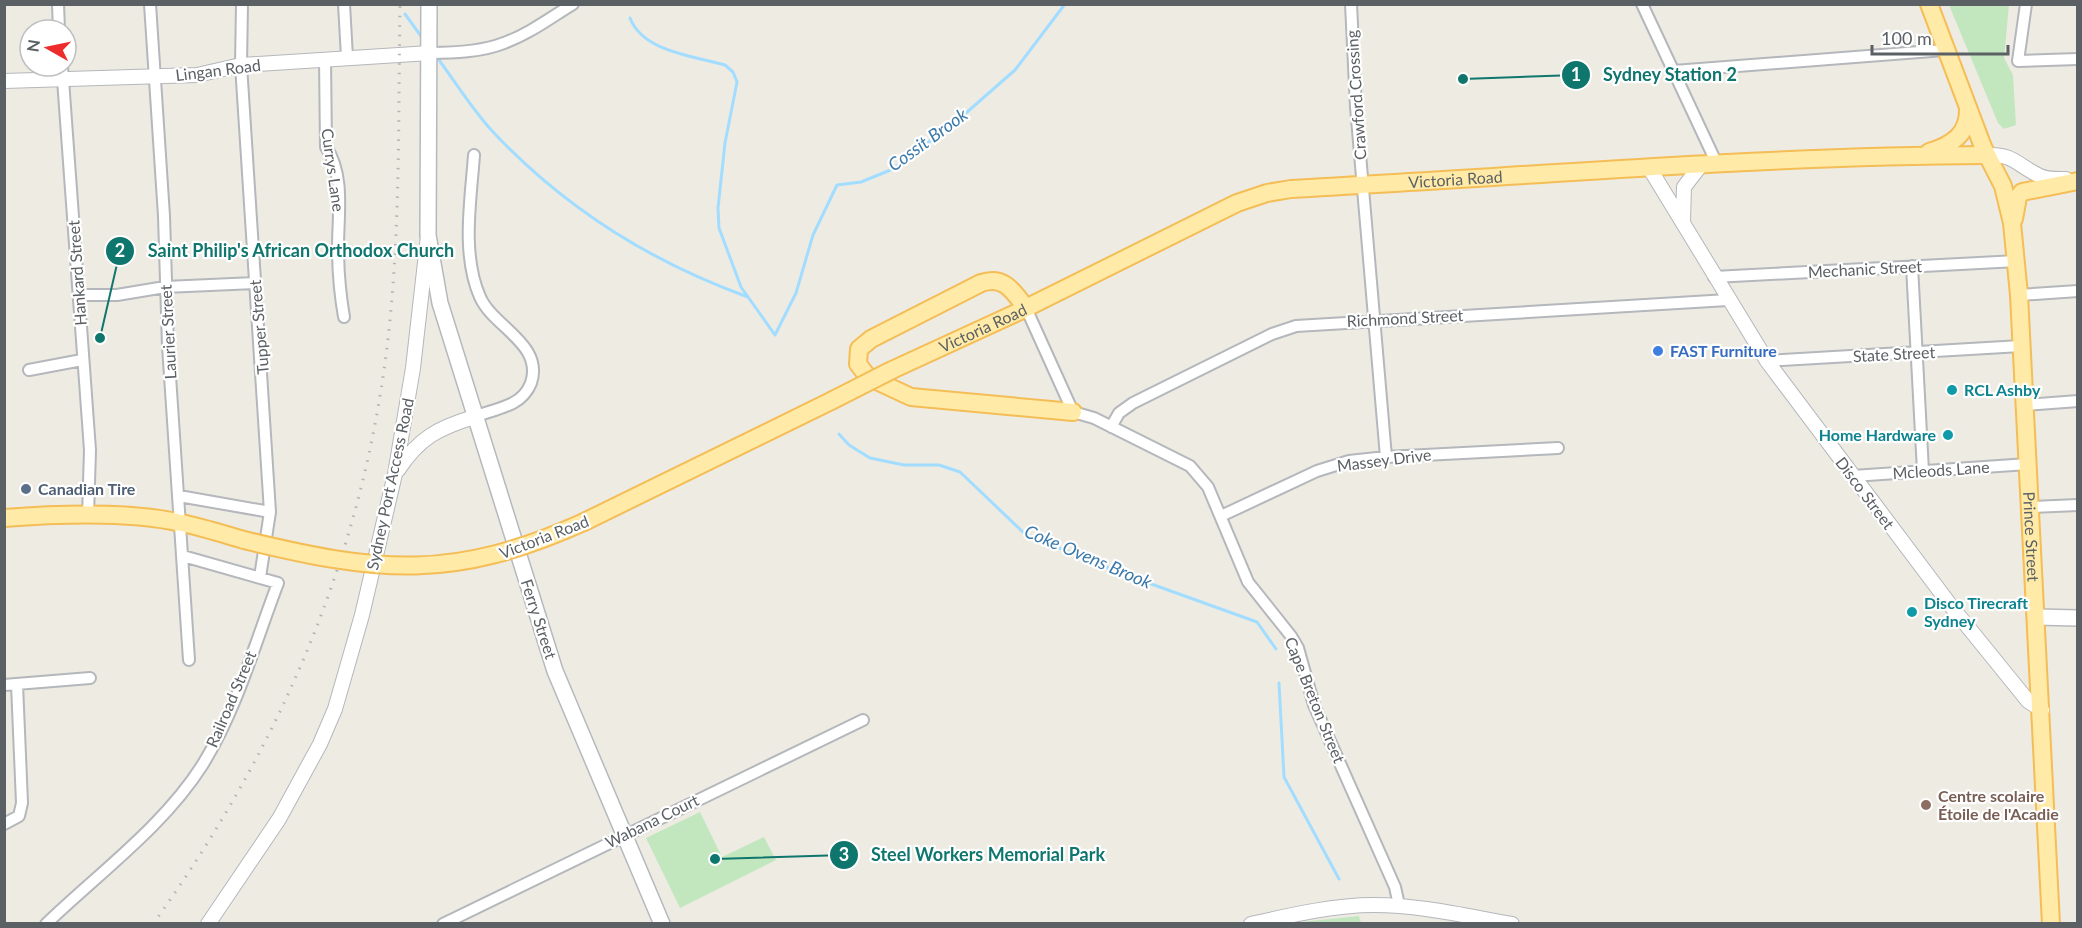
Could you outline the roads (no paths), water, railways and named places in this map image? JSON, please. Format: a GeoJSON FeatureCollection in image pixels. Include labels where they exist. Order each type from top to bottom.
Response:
{"type":"FeatureCollection","features":[{"type":"Feature","properties":{"kind":"main road","name":"Sydney Port Access Road"},"geometry":{"type":"LineString","coordinates":[[428,235],[429,4]]}},
{"type":"Feature","properties":{"kind":"main road","name":"Prince Street"},"geometry":{"type":"LineString","coordinates":[[1929,4],[1987,155],[2003,186],[2012,223],[2019,294],[2042,711],[2051,924]]}},
{"type":"Feature","properties":{"kind":"main road"},"geometry":{"type":"LineString","coordinates":[[1917,155],[1947,145],[1959,137],[1967,122],[1967,105]]}},
{"type":"Feature","properties":{"kind":"main road","name":"Victoria Road"},"geometry":{"type":"LineString","coordinates":[[4,518],[88,516],[179,522],[244,540],[352,564],[420,567],[504,554],[584,522],[1244,200],[1291,189],[1709,165],[1917,155],[1987,155]]}},
{"type":"Feature","properties":{"kind":"main road"},"geometry":{"type":"LineString","coordinates":[[2012,223],[2018,197],[2022,192],[2078,181]]}},
{"type":"Feature","properties":{"kind":"main road","name":"Ferry Street"},"geometry":{"type":"LineString","coordinates":[[428,235],[440,303],[555,671],[662,924]]}},
{"type":"Feature","properties":{"kind":"main road"},"geometry":{"type":"LineString","coordinates":[[1026,308],[1004,282],[996,280],[981,283],[871,339],[860,349],[858,364],[868,377],[911,397],[1073,412]]}},
{"type":"Feature","properties":{"kind":"main road"},"geometry":{"type":"LineString","coordinates":[[2036,617],[2078,618]]}},
{"type":"Feature","properties":{"kind":"street","name":"Laurier Street"},"geometry":{"type":"LineString","coordinates":[[150,4],[164,216],[165,287],[189,660]]}},
{"type":"Feature","properties":{"kind":"street","name":"Tupper Street"},"geometry":{"type":"LineString","coordinates":[[242,4],[241,65],[270,512],[260,577]]}},
{"type":"Feature","properties":{"kind":"street"},"geometry":{"type":"LineString","coordinates":[[344,4],[347,57]]}},
{"type":"Feature","properties":{"kind":"street"},"geometry":{"type":"LineString","coordinates":[[430,53],[460,52],[502,44],[526,33],[573,4]]}},
{"type":"Feature","properties":{"kind":"street","name":"Crawford Crossing"},"geometry":{"type":"LineString","coordinates":[[1351,4],[1363,186],[1386,457]]}},
{"type":"Feature","properties":{"kind":"street"},"geometry":{"type":"LineString","coordinates":[[1642,4],[1674,71],[1709,165],[1684,187],[1683,223]]}},
{"type":"Feature","properties":{"kind":"street"},"geometry":{"type":"LineString","coordinates":[[2026,4],[2018,61],[2078,59]]}},
{"type":"Feature","properties":{"kind":"street"},"geometry":{"type":"LineString","coordinates":[[1674,71],[1946,50]]}},
{"type":"Feature","properties":{"kind":"street","name":"Lingan Road"},"geometry":{"type":"LineString","coordinates":[[4,81],[197,75],[241,65],[430,53]]}},
{"type":"Feature","properties":{"kind":"street","name":"Currys Lane"},"geometry":{"type":"LineString","coordinates":[[325,59],[326,147],[334,159],[340,218],[339,268],[344,317]]}},
{"type":"Feature","properties":{"kind":"street","name":"Hankard Street"},"geometry":{"type":"LineString","coordinates":[[63,80],[90,450],[88,516]]}},
{"type":"Feature","properties":{"kind":"street"},"geometry":{"type":"LineString","coordinates":[[395,474],[412,448],[422,440],[450,424],[514,403],[530,386],[534,373],[528,354],[520,341],[491,313],[480,298],[475,282],[470,227],[474,155]]}},
{"type":"Feature","properties":{"kind":"street"},"geometry":{"type":"LineString","coordinates":[[1987,155],[2009,156],[2036,175],[2050,179],[2078,181]]}},
{"type":"Feature","properties":{"kind":"street","name":"Disco Street"},"geometry":{"type":"LineString","coordinates":[[1650,169],[1767,361],[1950,604],[2028,701],[2042,711]]}},
{"type":"Feature","properties":{"kind":"street","name":"Sydney Port Access Road"},"geometry":{"type":"LineString","coordinates":[[208,924],[285,810],[321,744],[335,709],[362,615],[395,474],[413,368],[424,253],[428,235]]}},
{"type":"Feature","properties":{"kind":"street","name":"Mechanic Street"},"geometry":{"type":"LineString","coordinates":[[1714,277],[2017,261]]}},
{"type":"Feature","properties":{"kind":"street"},"geometry":{"type":"LineString","coordinates":[[1912,266],[1923,471]]}},
{"type":"Feature","properties":{"kind":"street"},"geometry":{"type":"LineString","coordinates":[[78,295],[117,295],[165,287],[255,283]]}},
{"type":"Feature","properties":{"kind":"street"},"geometry":{"type":"LineString","coordinates":[[2019,294],[2078,291]]}},
{"type":"Feature","properties":{"kind":"street","name":"Richmond Street"},"geometry":{"type":"LineString","coordinates":[[1111,427],[1126,406],[1272,334],[1309,323],[1728,300]]}},
{"type":"Feature","properties":{"kind":"street"},"geometry":{"type":"LineString","coordinates":[[1026,308],[1073,412]]}},
{"type":"Feature","properties":{"kind":"street","name":"State Street"},"geometry":{"type":"LineString","coordinates":[[1767,361],[2021,346]]}},
{"type":"Feature","properties":{"kind":"street"},"geometry":{"type":"LineString","coordinates":[[29,370],[82,360]]}},
{"type":"Feature","properties":{"kind":"street"},"geometry":{"type":"LineString","coordinates":[[2025,405],[2078,401]]}},
{"type":"Feature","properties":{"kind":"street","name":"Cape Breton Street"},"geometry":{"type":"LineString","coordinates":[[1073,412],[1111,427],[1190,466],[1208,487],[1248,582],[1298,648],[1314,705],[1395,887],[1399,906]]}},
{"type":"Feature","properties":{"kind":"street","name":"Massey Drive"},"geometry":{"type":"LineString","coordinates":[[1221,516],[1332,466],[1386,457],[1558,448]]}},
{"type":"Feature","properties":{"kind":"street","name":"Mcleods Lane"},"geometry":{"type":"LineString","coordinates":[[1853,476],[2028,464]]}},
{"type":"Feature","properties":{"kind":"street"},"geometry":{"type":"LineString","coordinates":[[179,496],[270,512]]}},
{"type":"Feature","properties":{"kind":"street"},"geometry":{"type":"LineString","coordinates":[[2030,507],[2078,505]]}},
{"type":"Feature","properties":{"kind":"street"},"geometry":{"type":"LineString","coordinates":[[183,556],[260,577]]}},
{"type":"Feature","properties":{"kind":"street","name":"Railroad Street"},"geometry":{"type":"LineString","coordinates":[[46,924],[155,821],[202,766],[230,710],[278,583],[260,577]]}},
{"type":"Feature","properties":{"kind":"street"},"geometry":{"type":"LineString","coordinates":[[4,685],[90,678]]}},
{"type":"Feature","properties":{"kind":"street"},"geometry":{"type":"LineString","coordinates":[[4,824],[19,816],[22,803],[17,684]]}},
{"type":"Feature","properties":{"kind":"street","name":"Wabana Court"},"geometry":{"type":"LineString","coordinates":[[443,924],[624,834],[863,720]]}},
{"type":"Feature","properties":{"kind":"street"},"geometry":{"type":"LineString","coordinates":[[1251,924],[1326,909],[1371,905],[1399,906],[1512,924]]}},
{"type":"Feature","properties":{"kind":"waterway","name":"Cossit Brook"},"geometry":{"type":"LineString","coordinates":[[630,18],[646,38],[658,45],[671,51],[725,65],[733,72],[737,82],[725,143],[718,208],[719,228],[741,287],[775,335],[796,293],[813,235],[837,185],[861,182],[893,169],[958,120],[1015,70],[1065,4]]}},
{"type":"Feature","properties":{"kind":"waterway"},"geometry":{"type":"LineString","coordinates":[[405,14],[423,39]]}},
{"type":"Feature","properties":{"kind":"waterway"},"geometry":{"type":"LineString","coordinates":[[436,56],[494,133],[521,160],[580,209],[644,250],[712,283],[748,297]]}},
{"type":"Feature","properties":{"kind":"waterway","name":"Coke Ovens Brook"},"geometry":{"type":"LineString","coordinates":[[839,434],[849,445],[870,458],[904,465],[939,465],[960,472],[1025,534],[1118,572],[1257,622],[1276,649]]}},
{"type":"Feature","properties":{"kind":"waterway","name":"Coke Ovens Brook"},"geometry":{"type":"LineString","coordinates":[[1279,683],[1284,777],[1339,879]]}},
{"type":"Feature","properties":{"kind":"railway"},"geometry":{"type":"LineString","coordinates":[[153,924],[196,861],[236,796],[271,729],[303,661],[330,591],[353,520],[371,446],[389,325],[398,188],[400,4]]}},
{"type":"Feature","properties":{"kind":"place","name":"Sydney Station 2"},"geometry":{"type":"Point","coordinates":[1463,79]}},
{"type":"Feature","properties":{"kind":"place","name":"Saint Philip's African Orthodox Church"},"geometry":{"type":"Point","coordinates":[100,338]}},
{"type":"Feature","properties":{"kind":"place","name":"FAST Furniture"},"geometry":{"type":"Point","coordinates":[1658,351]}},
{"type":"Feature","properties":{"kind":"place","name":"RCL Ashby"},"geometry":{"type":"Point","coordinates":[1952,390]}},
{"type":"Feature","properties":{"kind":"place","name":"Home Hardware"},"geometry":{"type":"Point","coordinates":[1948,435]}},
{"type":"Feature","properties":{"kind":"place","name":"Canadian Tire"},"geometry":{"type":"Point","coordinates":[26,489]}},
{"type":"Feature","properties":{"kind":"place","name":"Disco Tirecraft Sydney"},"geometry":{"type":"Point","coordinates":[1912,612]}},
{"type":"Feature","properties":{"kind":"place","name":"Centre scolaire Étoile de l'Acadie"},"geometry":{"type":"Point","coordinates":[1926,805]}},
{"type":"Feature","properties":{"kind":"place","name":"Steel Workers Memorial Park"},"geometry":{"type":"Point","coordinates":[715,859]}}]}
